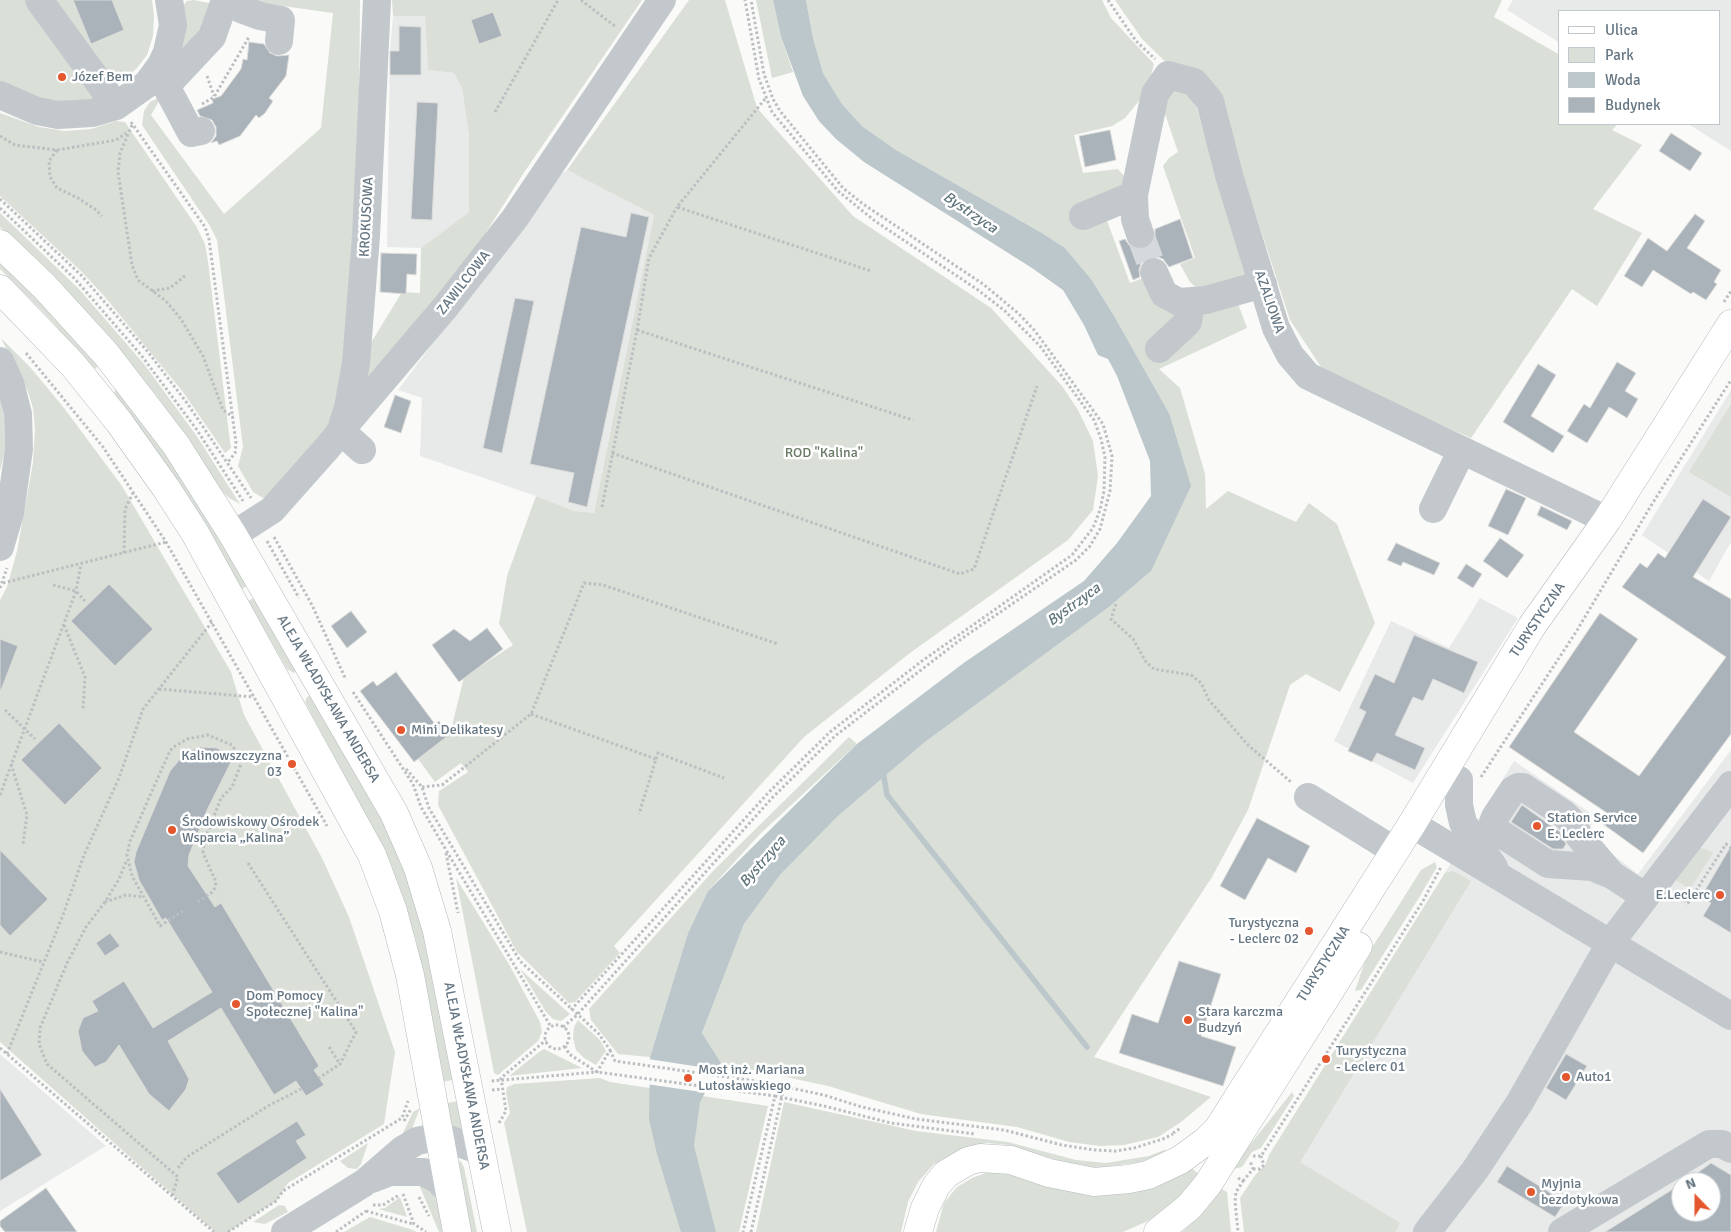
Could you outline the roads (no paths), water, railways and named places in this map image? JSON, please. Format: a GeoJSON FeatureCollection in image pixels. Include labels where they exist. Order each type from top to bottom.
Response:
{"type":"FeatureCollection","features":[{"type":"Feature","properties":{"kind":"main road","name":"ALEJA WŁADYSŁAWA ANDERSA"},"geometry":{"type":"LineString","coordinates":[[0,244],[66,310],[118,368],[176,445],[233,535],[394,813],[418,868],[483,1081],[482,1150],[497,1232]]}},
{"type":"Feature","properties":{"kind":"main road"},"geometry":{"type":"LineString","coordinates":[[0,288],[56,346],[92,388],[135,442],[180,509],[366,842],[388,895],[410,976],[450,1192],[445,1228]]}},
{"type":"Feature","properties":{"kind":"main road","name":"TURYSTYCZNA"},"geometry":{"type":"LineString","coordinates":[[1158,1232],[1189,1207],[1220,1167],[1420,829],[1532,626],[1607,520],[1731,324]]}},
{"type":"Feature","properties":{"kind":"main road"},"geometry":{"type":"LineString","coordinates":[[92,388],[118,368]]}},
{"type":"Feature","properties":{"kind":"main road","name":"TURYSTYCZNA"},"geometry":{"type":"LineString","coordinates":[[918,1232],[925,1208],[936,1186],[946,1174],[968,1161],[980,1158],[1010,1160],[1075,1180],[1111,1181],[1129,1179],[1163,1169],[1194,1150],[1218,1128],[1234,1107],[1395,850],[1420,829],[1468,782],[1539,652],[1607,520]]}},
{"type":"Feature","properties":{"kind":"main road"},"geometry":{"type":"LineString","coordinates":[[284,694],[315,676]]}},
{"type":"Feature","properties":{"kind":"street"},"geometry":{"type":"LineString","coordinates":[[39,0],[121,111]]}},
{"type":"Feature","properties":{"kind":"street"},"geometry":{"type":"LineString","coordinates":[[160,80],[173,25],[170,0]]}},
{"type":"Feature","properties":{"kind":"street"},"geometry":{"type":"LineString","coordinates":[[0,96],[37,111],[58,115],[121,111],[134,94],[160,80],[212,37],[226,0],[241,9],[260,16],[281,20],[279,41]]}},
{"type":"Feature","properties":{"kind":"street","name":"KROKUSOWA"},"geometry":{"type":"LineString","coordinates":[[341,431],[348,408],[356,363],[366,236],[377,0]]}},
{"type":"Feature","properties":{"kind":"street","name":"ZAWILCOWA"},"geometry":{"type":"LineString","coordinates":[[233,535],[272,510],[447,305],[514,218],[662,0]]}},
{"type":"Feature","properties":{"kind":"street","name":"AZALIOWA"},"geometry":{"type":"LineString","coordinates":[[1149,124],[1155,94],[1168,75],[1194,82],[1210,101],[1229,175],[1276,328],[1290,355],[1308,376],[1607,520]]}},
{"type":"Feature","properties":{"kind":"street"},"geometry":{"type":"LineString","coordinates":[[160,80],[192,124]]}},
{"type":"Feature","properties":{"kind":"street"},"geometry":{"type":"LineString","coordinates":[[1149,124],[1149,231],[1135,219],[1134,195],[1149,124]]}},
{"type":"Feature","properties":{"kind":"street"},"geometry":{"type":"LineString","coordinates":[[1083,216],[1134,195]]}},
{"type":"Feature","properties":{"kind":"street"},"geometry":{"type":"LineString","coordinates":[[1162,269],[1182,288],[1200,301]]}},
{"type":"Feature","properties":{"kind":"street"},"geometry":{"type":"LineString","coordinates":[[1159,349],[1188,322],[1200,301],[1263,284]]}},
{"type":"Feature","properties":{"kind":"street"},"geometry":{"type":"LineString","coordinates":[[0,361],[10,383],[18,414],[19,440],[14,495],[0,547]]}},
{"type":"Feature","properties":{"kind":"street"},"geometry":{"type":"LineString","coordinates":[[341,431],[362,450]]}},
{"type":"Feature","properties":{"kind":"street"},"geometry":{"type":"LineString","coordinates":[[1433,509],[1462,450]]}},
{"type":"Feature","properties":{"kind":"street"},"geometry":{"type":"LineString","coordinates":[[1468,782],[1459,805],[1463,822],[1499,877]]}},
{"type":"Feature","properties":{"kind":"street"},"geometry":{"type":"LineString","coordinates":[[1612,875],[1579,836],[1573,823],[1564,814],[1523,787],[1518,786],[1495,817],[1493,823],[1495,830],[1548,864],[1592,867],[1657,894]]}},
{"type":"Feature","properties":{"kind":"street"},"geometry":{"type":"LineString","coordinates":[[1417,1228],[1475,1170],[1520,1102],[1611,942],[1657,894],[1731,786]]}},
{"type":"Feature","properties":{"kind":"street"},"geometry":{"type":"LineString","coordinates":[[1308,797],[1395,850]]}},
{"type":"Feature","properties":{"kind":"street"},"geometry":{"type":"LineString","coordinates":[[1420,829],[1611,942],[1731,1016]]}},
{"type":"Feature","properties":{"kind":"street"},"geometry":{"type":"LineString","coordinates":[[285,1232],[364,1183],[416,1141],[440,1136],[482,1150]]}},
{"type":"Feature","properties":{"kind":"street"},"geometry":{"type":"LineString","coordinates":[[1562,1232],[1709,1144],[1722,1144],[1731,1149]]}},
{"type":"Feature","properties":{"kind":"street"},"geometry":{"type":"LineString","coordinates":[[364,1183],[390,1172],[424,1172],[438,1180],[450,1192]]}},
{"type":"Feature","properties":{"kind":"water","name":"Bystrzyca"},"geometry":{"type":"Polygon","coordinates":[[[773,0],[806,0],[813,38],[823,73],[842,104],[862,126],[896,150],[1065,248],[1091,279],[1169,413],[1191,486],[1151,571],[1109,607],[925,742],[838,816],[780,875],[744,924],[702,1033],[721,1063],[700,1102],[694,1146],[716,1232],[681,1232],[657,1154],[649,1119],[650,1057],[688,933],[708,891],[857,744],[965,662],[1084,581],[1117,543],[1151,496],[1150,461],[1117,376],[1108,359],[1098,355],[1084,325],[1063,290],[1032,268],[864,162],[836,139],[819,121],[803,96],[781,37],[773,0]]]}},
{"type":"Feature","properties":{"kind":"waterway"},"geometry":{"type":"LineString","coordinates":[[883,771],[887,795],[1087,1047]]}},
{"type":"Feature","properties":{"kind":"tunnel"},"geometry":{"type":"LineString","coordinates":[[1140,234],[1154,272]]}},
{"type":"Feature","properties":{"kind":"place","name":"Józef Bem"},"geometry":{"type":"Point","coordinates":[62,77]}},
{"type":"Feature","properties":{"kind":"place","name":"Mini Delikatesy"},"geometry":{"type":"Point","coordinates":[401,730]}},
{"type":"Feature","properties":{"kind":"place","name":"Kalinowszczyzna 03"},"geometry":{"type":"Point","coordinates":[292,764]}},
{"type":"Feature","properties":{"kind":"place","name":"Station Service E. Leclerc"},"geometry":{"type":"Point","coordinates":[1537,826]}},
{"type":"Feature","properties":{"kind":"place","name":"Środowiskowy Ośrodek Wsparcia „Kalina”"},"geometry":{"type":"Point","coordinates":[172,830]}},
{"type":"Feature","properties":{"kind":"place","name":"E.Leclerc"},"geometry":{"type":"Point","coordinates":[1720,895]}},
{"type":"Feature","properties":{"kind":"place","name":"Turystyczna - Leclerc 02"},"geometry":{"type":"Point","coordinates":[1309,931]}},
{"type":"Feature","properties":{"kind":"place","name":"Dom Pomocy Społecznej \"Kalina\""},"geometry":{"type":"Point","coordinates":[236,1004]}},
{"type":"Feature","properties":{"kind":"place","name":"Stara karczma Budzyń"},"geometry":{"type":"Point","coordinates":[1188,1020]}},
{"type":"Feature","properties":{"kind":"place","name":"Turystyczna - Leclerc 01"},"geometry":{"type":"Point","coordinates":[1326,1059]}},
{"type":"Feature","properties":{"kind":"place","name":"Auto1"},"geometry":{"type":"Point","coordinates":[1566,1077]}},
{"type":"Feature","properties":{"kind":"place","name":"Most inż. Mariana Lutosławskiego"},"geometry":{"type":"Point","coordinates":[688,1078]}},
{"type":"Feature","properties":{"kind":"place","name":"Myjnia bezdotykowa"},"geometry":{"type":"Point","coordinates":[1531,1192]}},
{"type":"Feature","properties":{"kind":"park label","name":"ROD \"Kalina\""},"geometry":{"type":"Point","coordinates":[824,453]}}]}
